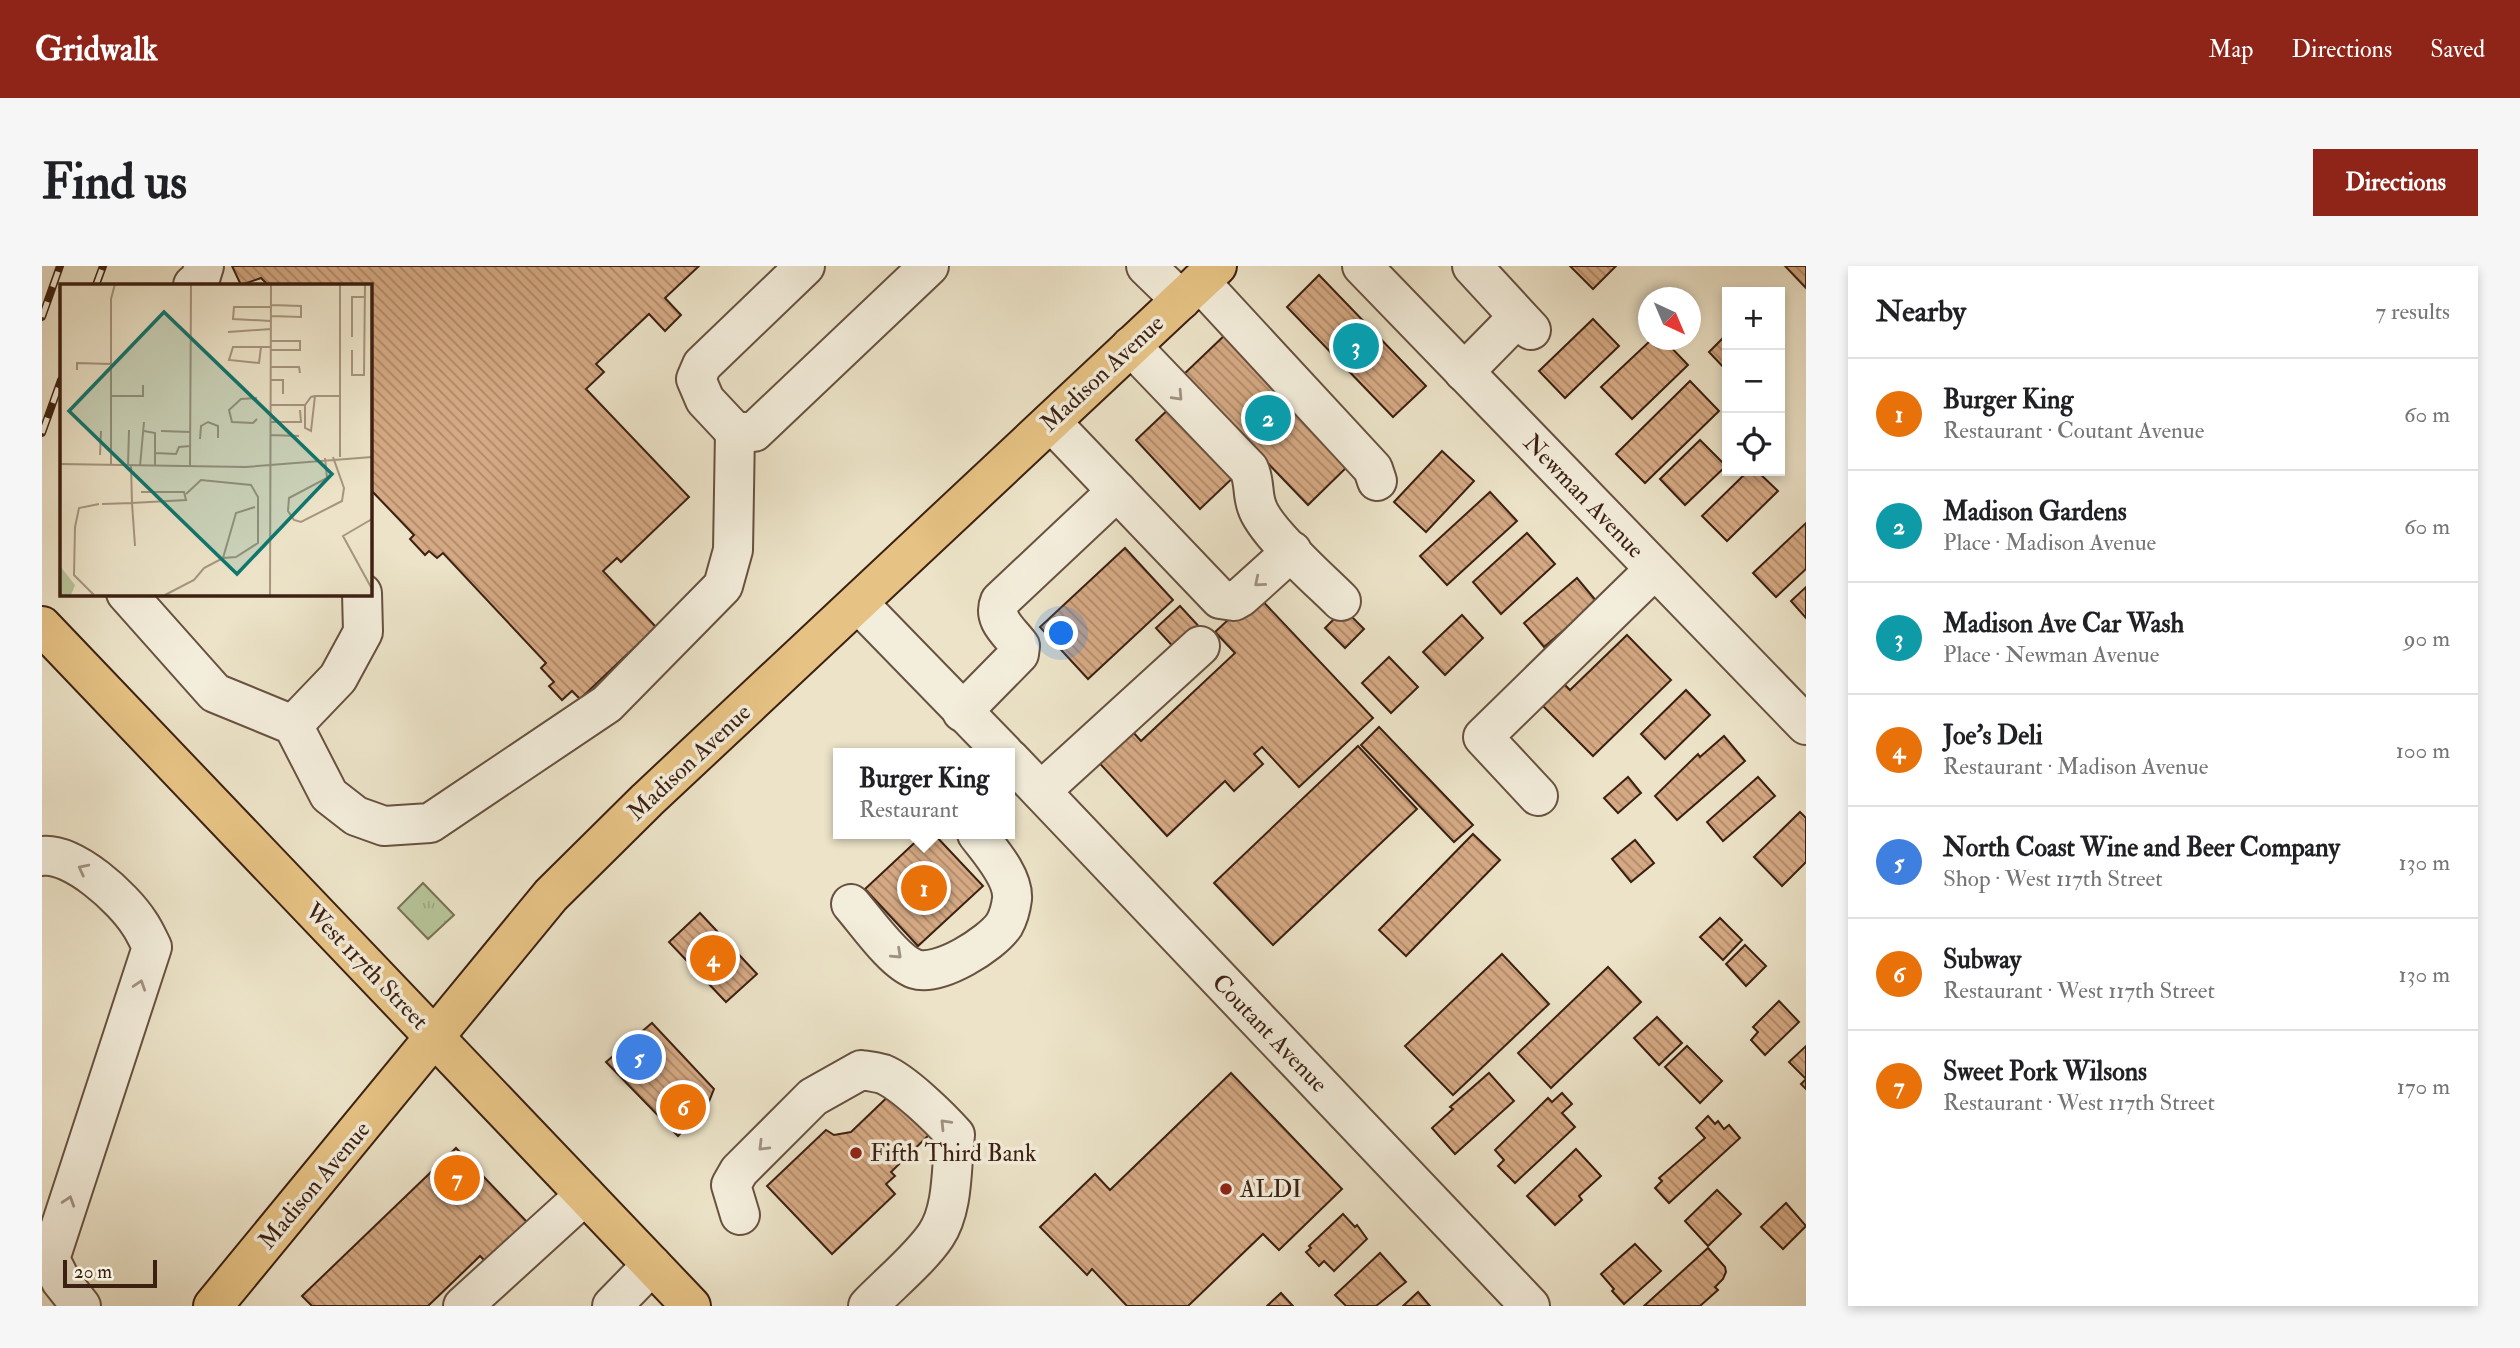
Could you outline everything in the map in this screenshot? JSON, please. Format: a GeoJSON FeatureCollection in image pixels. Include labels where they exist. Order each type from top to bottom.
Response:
{"type":"FeatureCollection","features":[{"type":"Feature","properties":{"kind":"main road","name":"Madison Avenue"},"geometry":{"type":"LineString","coordinates":[[214,1306],[551,895],[647,800],[1199,282]]}},
{"type":"Feature","properties":{"kind":"main road","name":"West 117th Street"},"geometry":{"type":"LineString","coordinates":[[42,626],[691,1306]]}},
{"type":"Feature","properties":{"kind":"street"},"geometry":{"type":"LineString","coordinates":[[127,595],[215,693],[293,725],[328,795],[356,816],[384,826],[430,823],[607,704],[723,586],[733,550],[735,432],[705,400],[696,379],[702,365],[805,266]]}},
{"type":"Feature","properties":{"kind":"street"},"geometry":{"type":"LineString","coordinates":[[735,432],[754,432],[929,266]]}},
{"type":"Feature","properties":{"kind":"street"},"geometry":{"type":"LineString","coordinates":[[1146,266],[1199,282],[1373,469],[1377,481]]}},
{"type":"Feature","properties":{"kind":"street","name":"Newman Avenue"},"geometry":{"type":"LineString","coordinates":[[1362,266],[1806,725]]}},
{"type":"Feature","properties":{"kind":"street"},"geometry":{"type":"LineString","coordinates":[[1464,372],[1525,323],[1472,266]]}},
{"type":"Feature","properties":{"kind":"street"},"geometry":{"type":"LineString","coordinates":[[1131,346],[1249,469],[1254,481],[1256,506],[1265,522],[1341,601]]}},
{"type":"Feature","properties":{"kind":"street"},"geometry":{"type":"LineString","coordinates":[[1051,422],[1220,599],[1226,602],[1241,597],[1293,551]]}},
{"type":"Feature","properties":{"kind":"street"},"geometry":{"type":"LineString","coordinates":[[962,712],[1019,654],[1020,646],[998,617],[997,608],[1000,601],[1117,491]]}},
{"type":"Feature","properties":{"kind":"street"},"geometry":{"type":"LineString","coordinates":[[1538,796],[1483,737],[1655,569]]}},
{"type":"Feature","properties":{"kind":"street"},"geometry":{"type":"LineString","coordinates":[[293,725],[338,678],[363,632],[362,595]]}},
{"type":"Feature","properties":{"kind":"street"},"geometry":{"type":"LineString","coordinates":[[858,603],[999,748]]}},
{"type":"Feature","properties":{"kind":"street"},"geometry":{"type":"LineString","coordinates":[[1041,791],[1200,646]]}},
{"type":"Feature","properties":{"kind":"street","name":"Coutant Avenue"},"geometry":{"type":"LineString","coordinates":[[1015,765],[1530,1306]]}},
{"type":"Feature","properties":{"kind":"street"},"geometry":{"type":"LineString","coordinates":[[851,904],[898,957],[915,969],[932,970],[971,952],[990,940],[1003,925],[1012,897],[1009,881],[980,839]]}},
{"type":"Feature","properties":{"kind":"street"},"geometry":{"type":"LineString","coordinates":[[42,856],[52,854],[93,874],[139,921],[152,947],[50,1259],[51,1306]]}},
{"type":"Feature","properties":{"kind":"street"},"geometry":{"type":"LineString","coordinates":[[740,1215],[731,1185],[738,1171],[813,1097],[861,1070],[883,1074],[897,1083],[941,1119],[955,1135],[948,1200],[936,1235],[868,1306]]}},
{"type":"Feature","properties":{"kind":"street"},"geometry":{"type":"LineString","coordinates":[[463,1306],[585,1195]]}},
{"type":"Feature","properties":{"kind":"street"},"geometry":{"type":"LineString","coordinates":[[50,1259],[61,1281],[81,1306]]}},
{"type":"Feature","properties":{"kind":"street"},"geometry":{"type":"LineString","coordinates":[[612,1306],[652,1265]]}},
{"type":"Feature","properties":{"kind":"green space"},"geometry":{"type":"Polygon","coordinates":[[[423,883],[454,915],[428,939],[398,908],[423,883]]]}},
{"type":"Feature","properties":{"kind":"building"},"geometry":{"type":"Polygon","coordinates":[[[232,266],[699,266],[665,298],[681,315],[665,331],[649,314],[596,364],[604,372],[586,389],[689,497],[621,562],[617,558],[603,571],[656,627],[580,699],[572,691],[562,700],[549,686],[554,682],[541,668],[546,663],[443,553],[437,558],[429,551],[425,555],[410,539],[414,535],[371,490],[371,284],[267,284],[261,278],[241,284],[232,266]]]}},
{"type":"Feature","properties":{"kind":"building"},"geometry":{"type":"Polygon","coordinates":[[[1570,266],[1616,266],[1593,289],[1570,266]]]}},
{"type":"Feature","properties":{"kind":"building"},"geometry":{"type":"Polygon","coordinates":[[[1785,266],[1806,266],[1806,288],[1785,266]]]}},
{"type":"Feature","properties":{"kind":"building"},"geometry":{"type":"Polygon","coordinates":[[[1319,275],[1426,386],[1393,417],[1287,307],[1319,275]]]}},
{"type":"Feature","properties":{"kind":"building"},"geometry":{"type":"Polygon","coordinates":[[[1593,319],[1619,346],[1565,398],[1539,371],[1593,319]]]}},
{"type":"Feature","properties":{"kind":"building"},"geometry":{"type":"Polygon","coordinates":[[[1227,333],[1353,461],[1308,505],[1183,375],[1227,333]]]}},
{"type":"Feature","properties":{"kind":"building"},"geometry":{"type":"Polygon","coordinates":[[[1722,339],[1722,366],[1709,352],[1722,339]]]}},
{"type":"Feature","properties":{"kind":"building"},"geometry":{"type":"Polygon","coordinates":[[[1640,350],[1674,350],[1688,365],[1632,419],[1601,387],[1640,350]]]}},
{"type":"Feature","properties":{"kind":"building"},"geometry":{"type":"Polygon","coordinates":[[[1690,381],[1719,411],[1645,483],[1616,454],[1690,381]]]}},
{"type":"Feature","properties":{"kind":"building"},"geometry":{"type":"Polygon","coordinates":[[[1174,404],[1239,472],[1200,509],[1136,440],[1174,404]]]}},
{"type":"Feature","properties":{"kind":"building"},"geometry":{"type":"Polygon","coordinates":[[[1700,440],[1722,462],[1722,470],[1685,505],[1660,479],[1700,440]]]}},
{"type":"Feature","properties":{"kind":"building"},"geometry":{"type":"Polygon","coordinates":[[[1442,451],[1474,481],[1426,532],[1394,502],[1442,451]]]}},
{"type":"Feature","properties":{"kind":"building"},"geometry":{"type":"Polygon","coordinates":[[[1743,476],[1762,476],[1778,491],[1727,541],[1702,516],[1743,476]]]}},
{"type":"Feature","properties":{"kind":"building"},"geometry":{"type":"Polygon","coordinates":[[[1490,492],[1517,521],[1447,585],[1420,556],[1490,492]]]}},
{"type":"Feature","properties":{"kind":"building"},"geometry":{"type":"Polygon","coordinates":[[[1806,523],[1806,569],[1776,597],[1753,573],[1806,523]]]}},
{"type":"Feature","properties":{"kind":"building"},"geometry":{"type":"Polygon","coordinates":[[[1527,533],[1555,564],[1501,614],[1473,582],[1527,533]]]}},
{"type":"Feature","properties":{"kind":"building"},"geometry":{"type":"Polygon","coordinates":[[[1125,548],[1173,600],[1088,679],[1040,627],[1125,548]]]}},
{"type":"Feature","properties":{"kind":"building"},"geometry":{"type":"Polygon","coordinates":[[[1577,578],[1597,602],[1544,647],[1524,623],[1577,578]]]}},
{"type":"Feature","properties":{"kind":"building"},"geometry":{"type":"Polygon","coordinates":[[[1806,587],[1806,618],[1791,601],[1806,587]]]}},
{"type":"Feature","properties":{"kind":"building"},"geometry":{"type":"Polygon","coordinates":[[[1256,594],[1373,718],[1299,787],[1262,747],[1254,754],[1263,764],[1234,791],[1225,781],[1167,836],[1091,754],[1124,722],[1141,741],[1235,653],[1215,632],[1256,594]]]}},
{"type":"Feature","properties":{"kind":"building"},"geometry":{"type":"Polygon","coordinates":[[[1180,606],[1204,632],[1180,654],[1156,628],[1180,606]]]}},
{"type":"Feature","properties":{"kind":"building"},"geometry":{"type":"Polygon","coordinates":[[[1344,609],[1364,629],[1345,648],[1325,628],[1344,609]]]}},
{"type":"Feature","properties":{"kind":"building"},"geometry":{"type":"Polygon","coordinates":[[[1462,615],[1483,638],[1445,675],[1423,652],[1462,615]]]}},
{"type":"Feature","properties":{"kind":"building"},"geometry":{"type":"Polygon","coordinates":[[[1627,635],[1671,680],[1593,756],[1535,698],[1557,677],[1570,690],[1627,635]]]}},
{"type":"Feature","properties":{"kind":"building"},"geometry":{"type":"Polygon","coordinates":[[[1389,657],[1418,687],[1391,713],[1362,683],[1389,657]]]}},
{"type":"Feature","properties":{"kind":"building"},"geometry":{"type":"Polygon","coordinates":[[[1686,690],[1710,715],[1665,759],[1641,734],[1686,690]]]}},
{"type":"Feature","properties":{"kind":"building"},"geometry":{"type":"Polygon","coordinates":[[[1379,727],[1473,825],[1454,842],[1361,745],[1379,727]]]}},
{"type":"Feature","properties":{"kind":"building"},"geometry":{"type":"Polygon","coordinates":[[[1724,736],[1745,761],[1677,820],[1655,796],[1698,754],[1700,757],[1724,736]]]}},
{"type":"Feature","properties":{"kind":"building"},"geometry":{"type":"Polygon","coordinates":[[[1358,746],[1417,809],[1273,945],[1214,883],[1358,746]]]}},
{"type":"Feature","properties":{"kind":"building"},"geometry":{"type":"Polygon","coordinates":[[[1628,777],[1641,793],[1618,813],[1604,798],[1628,777]]]}},
{"type":"Feature","properties":{"kind":"building"},"geometry":{"type":"Polygon","coordinates":[[[1758,777],[1775,796],[1723,841],[1707,822],[1758,777]]]}},
{"type":"Feature","properties":{"kind":"building"},"geometry":{"type":"Polygon","coordinates":[[[1800,812],[1806,818],[1806,862],[1782,886],[1754,857],[1800,812]]]}},
{"type":"Feature","properties":{"kind":"building"},"geometry":{"type":"Polygon","coordinates":[[[1473,834],[1500,860],[1406,956],[1379,930],[1473,834]]]}},
{"type":"Feature","properties":{"kind":"building"},"geometry":{"type":"Polygon","coordinates":[[[919,839],[939,839],[983,886],[918,946],[865,889],[919,839]]]}},
{"type":"Feature","properties":{"kind":"building"},"geometry":{"type":"Polygon","coordinates":[[[1635,840],[1654,863],[1631,882],[1612,859],[1635,840]]]}},
{"type":"Feature","properties":{"kind":"building"},"geometry":{"type":"Polygon","coordinates":[[[700,913],[757,974],[726,1002],[669,942],[700,913]]]}},
{"type":"Feature","properties":{"kind":"building"},"geometry":{"type":"Polygon","coordinates":[[[1720,918],[1742,940],[1723,960],[1700,937],[1720,918]]]}},
{"type":"Feature","properties":{"kind":"building"},"geometry":{"type":"Polygon","coordinates":[[[1745,945],[1766,966],[1746,986],[1726,964],[1745,945]]]}},
{"type":"Feature","properties":{"kind":"building"},"geometry":{"type":"Polygon","coordinates":[[[1502,954],[1549,1004],[1453,1095],[1405,1046],[1502,954]]]}},
{"type":"Feature","properties":{"kind":"building"},"geometry":{"type":"Polygon","coordinates":[[[1608,967],[1641,1002],[1551,1088],[1518,1053],[1608,967]]]}},
{"type":"Feature","properties":{"kind":"building"},"geometry":{"type":"Polygon","coordinates":[[[1779,1001],[1799,1022],[1765,1055],[1751,1040],[1758,1032],[1753,1027],[1779,1001]]]}},
{"type":"Feature","properties":{"kind":"building"},"geometry":{"type":"Polygon","coordinates":[[[1657,1017],[1682,1043],[1659,1065],[1634,1038],[1657,1017]]]}},
{"type":"Feature","properties":{"kind":"building"},"geometry":{"type":"Polygon","coordinates":[[[652,1023],[714,1089],[708,1104],[678,1136],[606,1062],[652,1023]]]}},
{"type":"Feature","properties":{"kind":"building"},"geometry":{"type":"Polygon","coordinates":[[[1687,1046],[1722,1081],[1700,1103],[1665,1067],[1687,1046]]]}},
{"type":"Feature","properties":{"kind":"building"},"geometry":{"type":"Polygon","coordinates":[[[1806,1046],[1806,1079],[1789,1062],[1806,1046]]]}},
{"type":"Feature","properties":{"kind":"building","name":"ALDI"},"geometry":{"type":"Polygon","coordinates":[[[1231,1073],[1342,1189],[1279,1250],[1263,1234],[1188,1306],[1127,1306],[1092,1269],[1087,1275],[1040,1227],[1095,1174],[1110,1190],[1231,1073]]]}},
{"type":"Feature","properties":{"kind":"building"},"geometry":{"type":"Polygon","coordinates":[[[1489,1073],[1514,1101],[1455,1154],[1432,1128],[1453,1109],[1450,1107],[1489,1073]]]}},
{"type":"Feature","properties":{"kind":"building","name":"Fifth Third Bank"},"geometry":{"type":"Polygon","coordinates":[[[898,1087],[937,1127],[891,1172],[895,1176],[886,1184],[895,1194],[832,1254],[767,1186],[826,1130],[834,1135],[851,1132],[898,1087]]]}},
{"type":"Feature","properties":{"kind":"building"},"geometry":{"type":"Polygon","coordinates":[[[1562,1093],[1572,1104],[1562,1113],[1575,1127],[1515,1183],[1498,1166],[1504,1160],[1495,1150],[1548,1098],[1552,1102],[1562,1093]]]}},
{"type":"Feature","properties":{"kind":"building"},"geometry":{"type":"Polygon","coordinates":[[[1708,1116],[1715,1124],[1718,1121],[1724,1129],[1729,1125],[1740,1138],[1669,1203],[1655,1188],[1662,1181],[1659,1178],[1705,1138],[1696,1128],[1708,1116]]]}},
{"type":"Feature","properties":{"kind":"building"},"geometry":{"type":"Polygon","coordinates":[[[456,1148],[530,1225],[496,1272],[480,1256],[428,1306],[312,1306],[302,1296],[456,1148]]]}},
{"type":"Feature","properties":{"kind":"building"},"geometry":{"type":"Polygon","coordinates":[[[1576,1149],[1601,1176],[1579,1196],[1582,1200],[1555,1225],[1527,1196],[1576,1149]]]}},
{"type":"Feature","properties":{"kind":"building"},"geometry":{"type":"Polygon","coordinates":[[[1717,1190],[1741,1214],[1708,1246],[1685,1221],[1717,1190]]]}},
{"type":"Feature","properties":{"kind":"building"},"geometry":{"type":"Polygon","coordinates":[[[1786,1203],[1806,1226],[1783,1249],[1761,1227],[1786,1203]]]}},
{"type":"Feature","properties":{"kind":"building"},"geometry":{"type":"Polygon","coordinates":[[[1343,1214],[1355,1227],[1357,1225],[1367,1239],[1334,1271],[1324,1261],[1319,1266],[1306,1252],[1343,1214]]]}},
{"type":"Feature","properties":{"kind":"building"},"geometry":{"type":"Polygon","coordinates":[[[1635,1244],[1661,1271],[1624,1304],[1601,1274],[1635,1244]]]}},
{"type":"Feature","properties":{"kind":"building"},"geometry":{"type":"Polygon","coordinates":[[[1708,1248],[1725,1267],[1723,1279],[1715,1287],[1718,1290],[1700,1306],[1644,1306],[1708,1248]]]}},
{"type":"Feature","properties":{"kind":"building"},"geometry":{"type":"Polygon","coordinates":[[[1380,1253],[1406,1282],[1376,1306],[1346,1306],[1335,1295],[1380,1253]]]}},
{"type":"Feature","properties":{"kind":"building"},"geometry":{"type":"Polygon","coordinates":[[[1418,1292],[1430,1306],[1403,1306],[1418,1292]]]}},
{"type":"Feature","properties":{"kind":"building"},"geometry":{"type":"Polygon","coordinates":[[[1281,1293],[1293,1306],[1267,1306],[1281,1293]]]}},
{"type":"Feature","properties":{"kind":"railway"},"geometry":{"type":"LineString","coordinates":[[42,317],[60,266]]}},
{"type":"Feature","properties":{"kind":"railway"},"geometry":{"type":"LineString","coordinates":[[96,284],[103,266]]}},
{"type":"Feature","properties":{"kind":"railway"},"geometry":{"type":"LineString","coordinates":[[42,433],[60,383]]}},
{"type":"Feature","properties":{"kind":"place","name":"Madison Ave Car Wash"},"geometry":{"type":"Point","coordinates":[1356,346]}},
{"type":"Feature","properties":{"kind":"place","name":"Madison Gardens"},"geometry":{"type":"Point","coordinates":[1268,418]}},
{"type":"Feature","properties":{"kind":"place","name":"Burger King"},"geometry":{"type":"Point","coordinates":[924,888]}},
{"type":"Feature","properties":{"kind":"place","name":"Joe's Deli"},"geometry":{"type":"Point","coordinates":[713,958]}},
{"type":"Feature","properties":{"kind":"place","name":"North Coast Wine and Beer Company"},"geometry":{"type":"Point","coordinates":[639,1057]}},
{"type":"Feature","properties":{"kind":"place","name":"Subway"},"geometry":{"type":"Point","coordinates":[683,1107]}},
{"type":"Feature","properties":{"kind":"place","name":"Fifth Third Bank"},"geometry":{"type":"Point","coordinates":[856,1153]}},
{"type":"Feature","properties":{"kind":"place","name":"Sweet Pork Wilsons"},"geometry":{"type":"Point","coordinates":[457,1178]}},
{"type":"Feature","properties":{"kind":"place","name":"ALDI"},"geometry":{"type":"Point","coordinates":[1226,1189]}}]}
